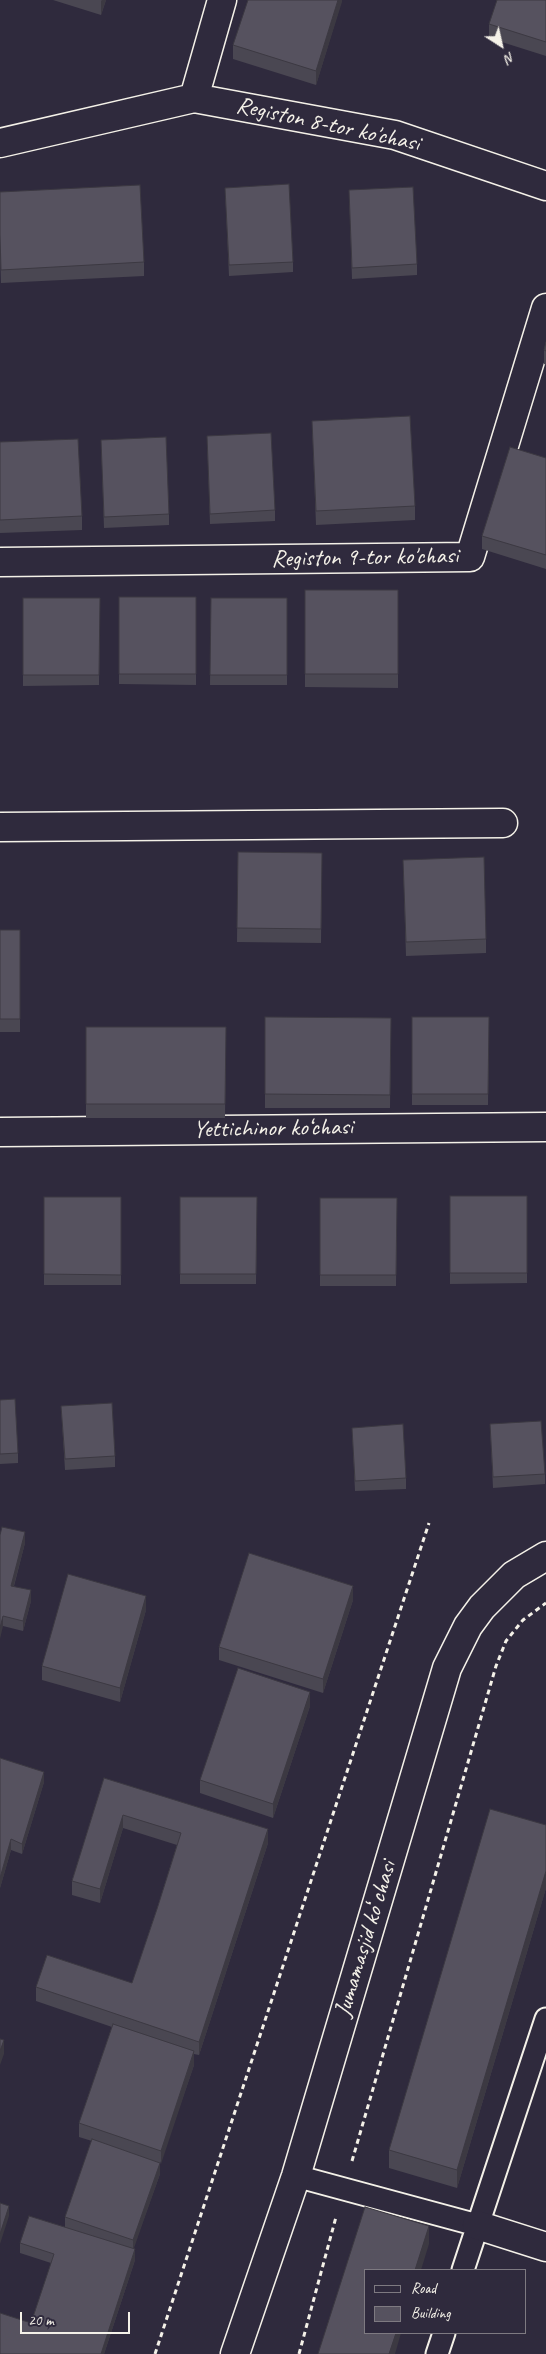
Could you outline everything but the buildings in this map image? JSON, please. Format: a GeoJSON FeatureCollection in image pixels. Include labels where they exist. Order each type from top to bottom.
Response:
{"type":"FeatureCollection","features":[{"type":"Feature","properties":{"kind":"street"},"geometry":{"type":"LineString","coordinates":[[194,98],[222,0]]}},
{"type":"Feature","properties":{"kind":"street","name":"Registon 8-tor ko'chasi"},"geometry":{"type":"LineString","coordinates":[[0,143],[194,98],[394,135],[546,186]]}},
{"type":"Feature","properties":{"kind":"street","name":"Registon 9-tor ko'chasi"},"geometry":{"type":"LineString","coordinates":[[0,562],[470,557],[546,308]]}},
{"type":"Feature","properties":{"kind":"street"},"geometry":{"type":"LineString","coordinates":[[0,827],[503,822]]}},
{"type":"Feature","properties":{"kind":"street","name":"Yettichinor ko‘chasi"},"geometry":{"type":"LineString","coordinates":[[0,1132],[546,1127]]}},
{"type":"Feature","properties":{"kind":"street","name":"Jumamasjid koʻchasi"},"geometry":{"type":"LineString","coordinates":[[236,2354],[296,2176],[447,1668],[468,1626],[482,1607],[514,1575],[546,1556]]}},
{"type":"Feature","properties":{"kind":"street"},"geometry":{"type":"LineString","coordinates":[[477,2225],[546,2247]]}},
{"type":"Feature","properties":{"kind":"lane"},"geometry":{"type":"LineString","coordinates":[[463,2269],[546,2020]]}},
{"type":"Feature","properties":{"kind":"lane"},"geometry":{"type":"LineString","coordinates":[[296,2176],[477,2225]]}},
{"type":"Feature","properties":{"kind":"lane"},"geometry":{"type":"LineString","coordinates":[[437,2354],[444,2334]]}},
{"type":"Feature","properties":{"kind":"path"},"geometry":{"type":"LineString","coordinates":[[155,2354],[429,1523]]}},
{"type":"Feature","properties":{"kind":"path"},"geometry":{"type":"LineString","coordinates":[[299,2354],[344,2188],[496,1666],[506,1641],[522,1620],[546,1603]]}}]}
